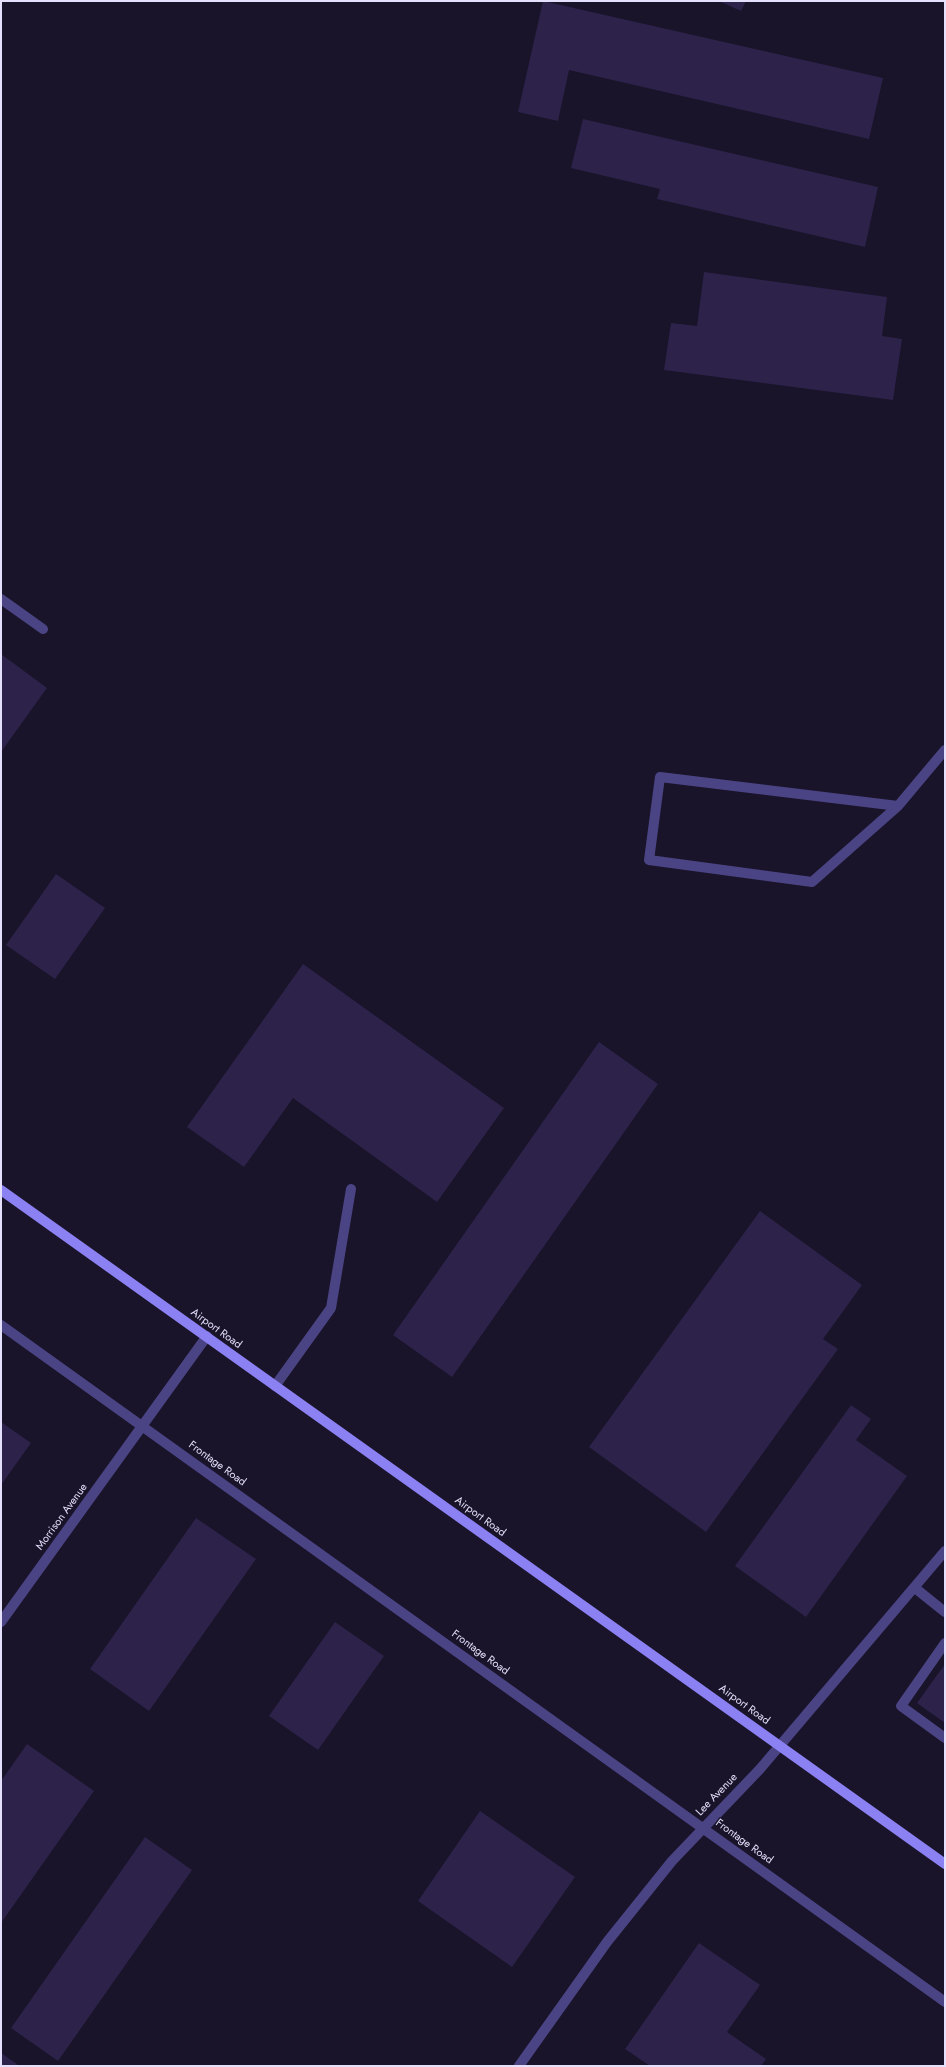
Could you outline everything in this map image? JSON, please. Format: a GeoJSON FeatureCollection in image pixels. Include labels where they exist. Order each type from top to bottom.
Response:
{"type":"FeatureCollection","features":[{"type":"Feature","properties":{"kind":"main road","name":"Airport Road"},"geometry":{"type":"LineString","coordinates":[[1,1190],[945,1864]]}},
{"type":"Feature","properties":{"kind":"street"},"geometry":{"type":"LineString","coordinates":[[1,599],[43,629]]}},
{"type":"Feature","properties":{"kind":"street"},"geometry":{"type":"LineString","coordinates":[[898,806],[660,777],[649,860],[812,882],[898,806],[945,750]]}},
{"type":"Feature","properties":{"kind":"street"},"geometry":{"type":"LineString","coordinates":[[275,1386],[331,1308],[351,1189]]}},
{"type":"Feature","properties":{"kind":"street","name":"Frontage Road"},"geometry":{"type":"LineString","coordinates":[[1,1325],[945,2002]]}},
{"type":"Feature","properties":{"kind":"street","name":"Morrison Avenue"},"geometry":{"type":"LineString","coordinates":[[1,1622],[206,1336]]}},
{"type":"Feature","properties":{"kind":"street","name":"Lee Avenue"},"geometry":{"type":"LineString","coordinates":[[519,2066],[606,1942],[672,1861],[779,1746],[945,1551]]}},
{"type":"Feature","properties":{"kind":"street"},"geometry":{"type":"LineString","coordinates":[[915,1588],[945,1612]]}},
{"type":"Feature","properties":{"kind":"street"},"geometry":{"type":"LineString","coordinates":[[945,1643],[901,1706],[945,1738]]}},
{"type":"Feature","properties":{"kind":"building"},"geometry":{"type":"Polygon","coordinates":[[[543,1],[883,78],[869,139],[569,70],[558,121],[518,112],[543,1]]]}},
{"type":"Feature","properties":{"kind":"building"},"geometry":{"type":"Polygon","coordinates":[[[719,1],[746,1],[741,11],[719,1]]]}},
{"type":"Feature","properties":{"kind":"building"},"geometry":{"type":"Polygon","coordinates":[[[583,119],[878,187],[865,247],[657,199],[660,189],[571,168],[583,119]]]}},
{"type":"Feature","properties":{"kind":"building"},"geometry":{"type":"Polygon","coordinates":[[[704,272],[887,297],[882,336],[902,339],[893,400],[664,370],[671,323],[697,326],[704,272]]]}},
{"type":"Feature","properties":{"kind":"building"},"geometry":{"type":"Polygon","coordinates":[[[1,654],[47,688],[1,752],[1,654]]]}},
{"type":"Feature","properties":{"kind":"building"},"geometry":{"type":"Polygon","coordinates":[[[56,874],[105,908],[55,979],[6,945],[56,874]]]}},
{"type":"Feature","properties":{"kind":"building"},"geometry":{"type":"Polygon","coordinates":[[[303,964],[504,1108],[437,1202],[293,1098],[244,1167],[187,1127],[303,964]]]}},
{"type":"Feature","properties":{"kind":"building"},"geometry":{"type":"Polygon","coordinates":[[[599,1042],[658,1084],[452,1377],[393,1335],[599,1042]]]}},
{"type":"Feature","properties":{"kind":"building"},"geometry":{"type":"Polygon","coordinates":[[[760,1211],[862,1285],[823,1339],[838,1349],[706,1532],[589,1447],[760,1211]]]}},
{"type":"Feature","properties":{"kind":"building"},"geometry":{"type":"Polygon","coordinates":[[[851,1405],[871,1419],[856,1440],[907,1476],[806,1617],[735,1566],[851,1405]]]}},
{"type":"Feature","properties":{"kind":"building"},"geometry":{"type":"Polygon","coordinates":[[[1,1422],[31,1443],[1,1485],[1,1422]]]}},
{"type":"Feature","properties":{"kind":"building"},"geometry":{"type":"Polygon","coordinates":[[[196,1518],[256,1559],[149,1711],[90,1669],[196,1518]]]}},
{"type":"Feature","properties":{"kind":"building"},"geometry":{"type":"Polygon","coordinates":[[[335,1622],[384,1656],[318,1750],[269,1716],[335,1622]]]}},
{"type":"Feature","properties":{"kind":"building"},"geometry":{"type":"Polygon","coordinates":[[[945,1664],[945,1723],[917,1703],[945,1664]]]}},
{"type":"Feature","properties":{"kind":"building"},"geometry":{"type":"Polygon","coordinates":[[[27,1744],[94,1791],[1,1923],[1,1781],[27,1744]]]}},
{"type":"Feature","properties":{"kind":"building"},"geometry":{"type":"Polygon","coordinates":[[[480,1811],[575,1877],[512,1967],[418,1901],[480,1811]]]}},
{"type":"Feature","properties":{"kind":"building"},"geometry":{"type":"Polygon","coordinates":[[[145,1837],[192,1870],[58,2061],[11,2028],[145,1837]]]}},
{"type":"Feature","properties":{"kind":"building"},"geometry":{"type":"Polygon","coordinates":[[[699,1943],[760,1985],[727,2032],[766,2059],[761,2066],[650,2066],[625,2049],[699,1943]]]}},
{"type":"Feature","properties":{"kind":"building"},"geometry":{"type":"Polygon","coordinates":[[[1,2053],[17,2064],[16,2066],[1,2066],[1,2053]]]}}]}
